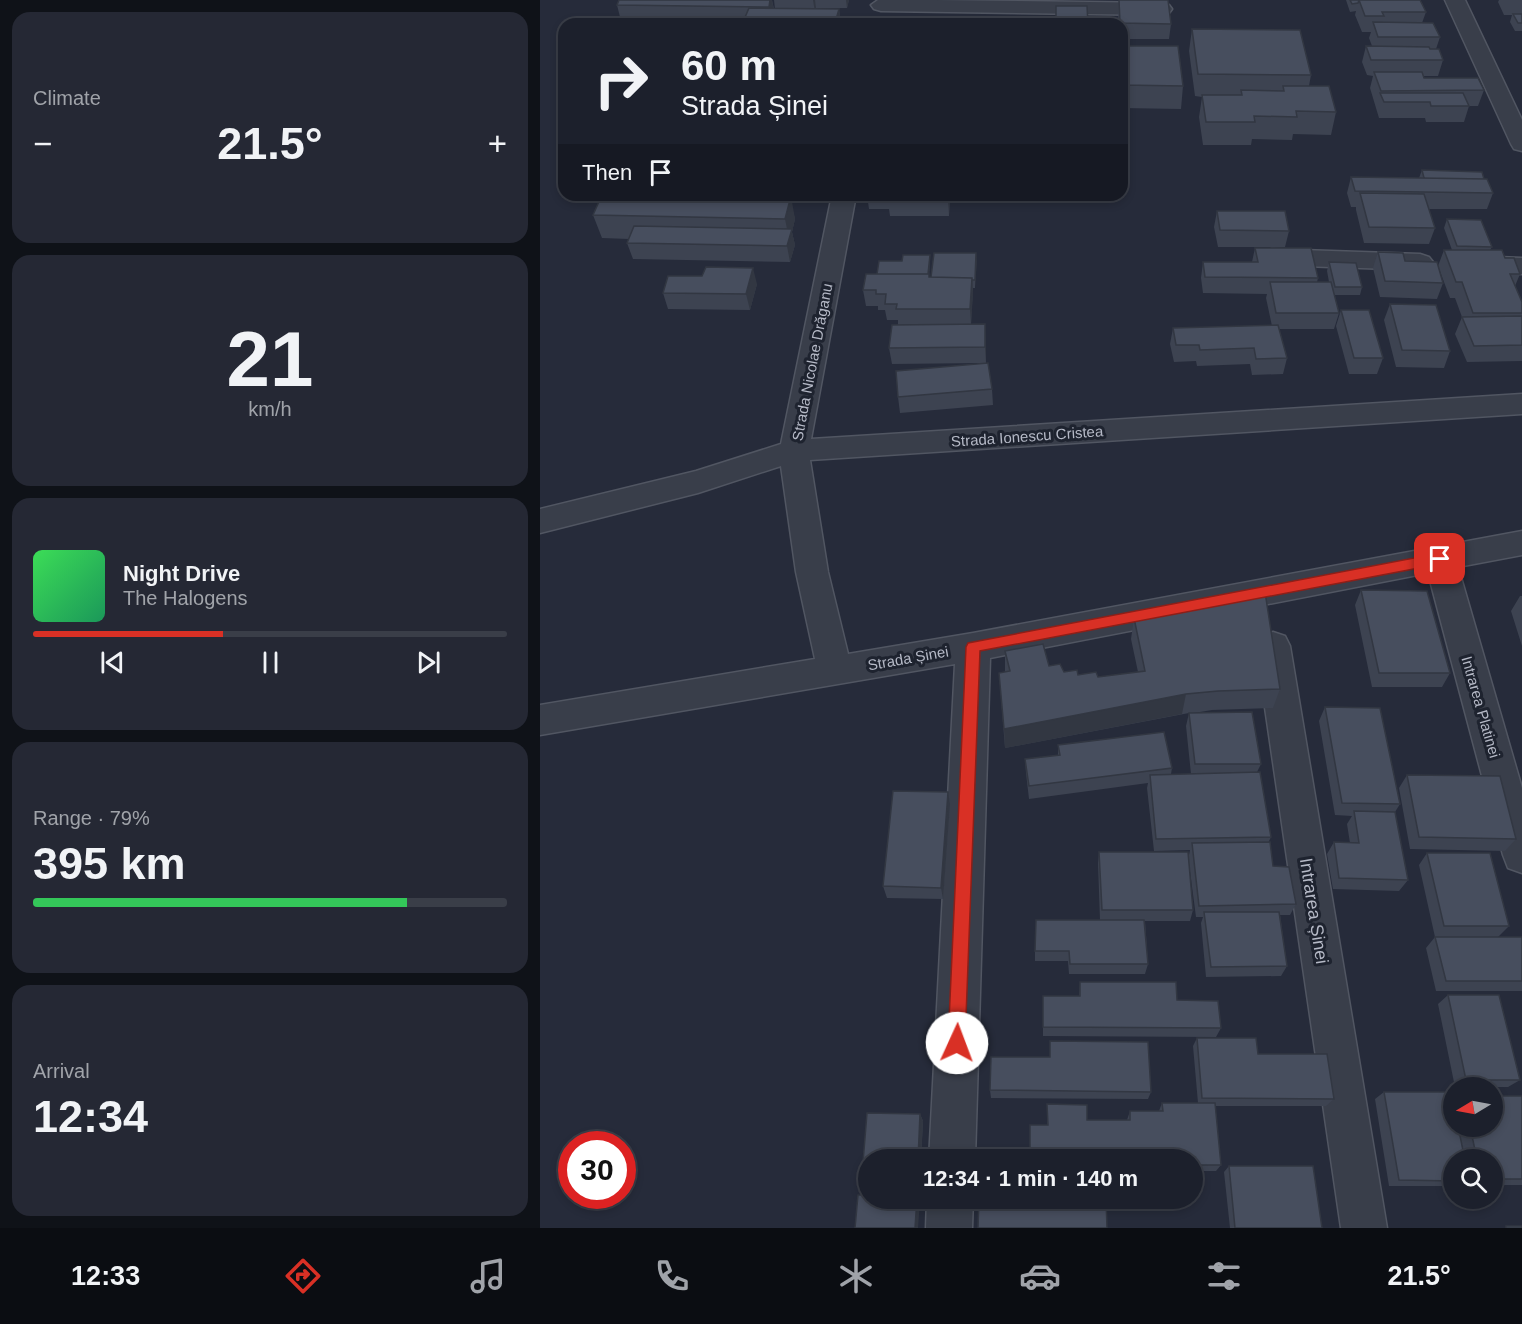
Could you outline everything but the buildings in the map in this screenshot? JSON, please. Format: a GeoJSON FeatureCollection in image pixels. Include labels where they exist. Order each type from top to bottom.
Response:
{"type":"FeatureCollection","features":[{"type":"Feature","properties":{"kind":"street"},"geometry":{"type":"LineString","coordinates":[[1455,0],[1522,144]]}},
{"type":"Feature","properties":{"kind":"street"},"geometry":{"type":"LineString","coordinates":[[880,10],[1164,9]]}},
{"type":"Feature","properties":{"kind":"street","name":"Strada Nicolae Drăganu"},"geometry":{"type":"LineString","coordinates":[[835,671],[812,572],[794,451],[843,201]]}},
{"type":"Feature","properties":{"kind":"street"},"geometry":{"type":"LineString","coordinates":[[1272,257],[1522,266]]}},
{"type":"Feature","properties":{"kind":"street","name":"Strada Ionescu Cristea"},"geometry":{"type":"LineString","coordinates":[[540,521],[698,482],[794,451],[1522,404]]}},
{"type":"Feature","properties":{"kind":"street","name":"Strada Șinei"},"geometry":{"type":"LineString","coordinates":[[540,720],[973,647],[1522,543]]}},
{"type":"Feature","properties":{"kind":"street","name":"Intrarea Platinei"},"geometry":{"type":"LineString","coordinates":[[1440,559],[1522,855]]}},
{"type":"Feature","properties":{"kind":"street","name":"Intrarea Șinei"},"geometry":{"type":"LineString","coordinates":[[1265,593],[1364,1228]]}},
{"type":"Feature","properties":{"kind":"street"},"geometry":{"type":"LineString","coordinates":[[952,1149],[973,647]]}},
{"type":"Feature","properties":{"kind":"street"},"geometry":{"type":"LineString","coordinates":[[949,1228],[950,1209]]}},
{"type":"Feature","properties":{"kind":"route"},"geometry":{"type":"LineString","coordinates":[[957,1043],[973,647],[1440,559]]}}]}
